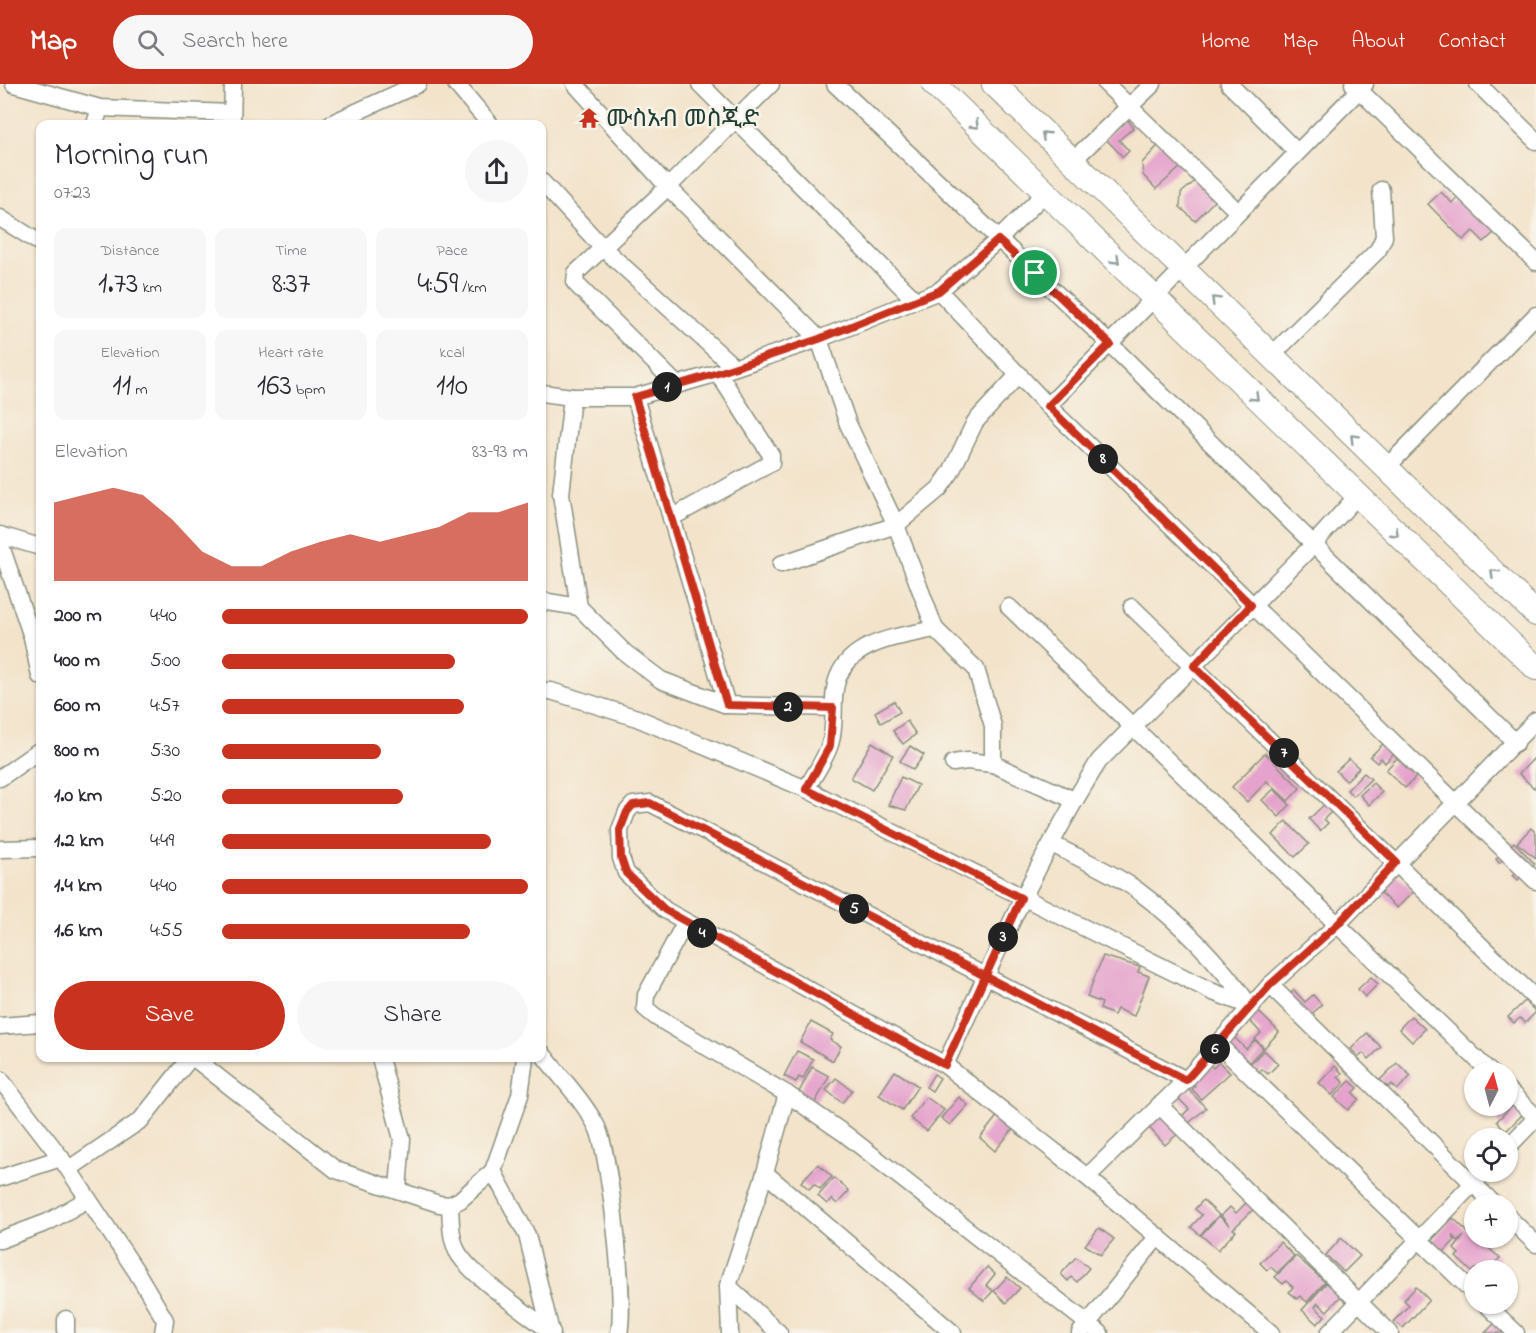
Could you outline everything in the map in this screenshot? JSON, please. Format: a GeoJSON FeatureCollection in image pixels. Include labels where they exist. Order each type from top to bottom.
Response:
{"type":"FeatureCollection","features":[{"type":"Feature","properties":{"kind":"highway"},"geometry":{"type":"LineString","coordinates":[[934,84],[1044,194],[1536,668]]}},
{"type":"Feature","properties":{"kind":"highway"},"geometry":{"type":"LineString","coordinates":[[994,84],[1385,469],[1536,614]]}},
{"type":"Feature","properties":{"kind":"street"},"geometry":{"type":"LineString","coordinates":[[14,84],[97,116],[232,119],[233,84]]}},
{"type":"Feature","properties":{"kind":"street"},"geometry":{"type":"LineString","coordinates":[[339,120],[418,84]]}},
{"type":"Feature","properties":{"kind":"street"},"geometry":{"type":"LineString","coordinates":[[456,84],[487,120]]}},
{"type":"Feature","properties":{"kind":"street"},"geometry":{"type":"LineString","coordinates":[[575,84],[668,187],[819,339],[848,424],[896,525],[934,629],[976,669],[993,726],[993,764]]}},
{"type":"Feature","properties":{"kind":"street"},"geometry":{"type":"LineString","coordinates":[[700,84],[914,299]]}},
{"type":"Feature","properties":{"kind":"street"},"geometry":{"type":"LineString","coordinates":[[676,384],[574,283],[576,273],[668,187],[771,84]]}},
{"type":"Feature","properties":{"kind":"street"},"geometry":{"type":"LineString","coordinates":[[835,84],[1110,344],[1516,743]]}},
{"type":"Feature","properties":{"kind":"street"},"geometry":{"type":"LineString","coordinates":[[1106,84],[1238,212]]}},
{"type":"Feature","properties":{"kind":"street"},"geometry":{"type":"LineString","coordinates":[[1072,161],[1154,84]]}},
{"type":"Feature","properties":{"kind":"street"},"geometry":{"type":"LineString","coordinates":[[1229,84],[1296,152]]}},
{"type":"Feature","properties":{"kind":"street"},"geometry":{"type":"LineString","coordinates":[[1478,84],[1536,141]]}},
{"type":"Feature","properties":{"kind":"street"},"geometry":{"type":"LineString","coordinates":[[1048,406],[1184,269],[1359,86],[1536,262]]}},
{"type":"Feature","properties":{"kind":"street"},"geometry":{"type":"LineString","coordinates":[[546,186],[603,248],[734,367]]}},
{"type":"Feature","properties":{"kind":"street"},"geometry":{"type":"LineString","coordinates":[[1271,356],[1378,250],[1384,237],[1381,190]]}},
{"type":"Feature","properties":{"kind":"street"},"geometry":{"type":"LineString","coordinates":[[546,394],[572,397],[635,397],[718,373],[819,339],[914,299],[939,291],[998,240],[1044,194]]}},
{"type":"Feature","properties":{"kind":"street"},"geometry":{"type":"LineString","coordinates":[[0,218],[36,240]]}},
{"type":"Feature","properties":{"kind":"street"},"geometry":{"type":"LineString","coordinates":[[939,291],[1048,406],[1536,881]]}},
{"type":"Feature","properties":{"kind":"street"},"geometry":{"type":"LineString","coordinates":[[1385,469],[1536,315]]}},
{"type":"Feature","properties":{"kind":"street"},"geometry":{"type":"LineString","coordinates":[[671,518],[771,463],[771,455],[718,373]]}},
{"type":"Feature","properties":{"kind":"street"},"geometry":{"type":"LineString","coordinates":[[781,564],[896,525],[939,489],[951,472],[975,422],[1019,374]]}},
{"type":"Feature","properties":{"kind":"street"},"geometry":{"type":"LineString","coordinates":[[572,397],[561,494],[579,607],[624,652],[661,680],[727,705],[833,708]]}},
{"type":"Feature","properties":{"kind":"street"},"geometry":{"type":"LineString","coordinates":[[635,397],[727,705]]}},
{"type":"Feature","properties":{"kind":"street"},"geometry":{"type":"LineString","coordinates":[[945,1065],[1021,898],[1074,800],[1099,760],[1313,545],[1357,496]]}},
{"type":"Feature","properties":{"kind":"street"},"geometry":{"type":"LineString","coordinates":[[0,535],[36,546]]}},
{"type":"Feature","properties":{"kind":"street"},"geometry":{"type":"LineString","coordinates":[[0,543],[36,632]]}},
{"type":"Feature","properties":{"kind":"street"},"geometry":{"type":"LineString","coordinates":[[546,603],[579,607]]}},
{"type":"Feature","properties":{"kind":"street"},"geometry":{"type":"LineString","coordinates":[[1009,607],[1480,1062]]}},
{"type":"Feature","properties":{"kind":"street"},"geometry":{"type":"LineString","coordinates":[[1132,607],[1536,999]]}},
{"type":"Feature","properties":{"kind":"street"},"geometry":{"type":"LineString","coordinates":[[806,789],[830,746],[835,686],[841,668],[857,653],[876,642],[934,629]]}},
{"type":"Feature","properties":{"kind":"street"},"geometry":{"type":"LineString","coordinates":[[546,692],[570,696],[637,718],[806,789],[1213,992],[1250,1006]]}},
{"type":"Feature","properties":{"kind":"street"},"geometry":{"type":"LineString","coordinates":[[1087,1177],[1186,1080],[1270,985],[1338,924],[1536,720]]}},
{"type":"Feature","properties":{"kind":"street"},"geometry":{"type":"LineString","coordinates":[[0,778],[36,753]]}},
{"type":"Feature","properties":{"kind":"street"},"geometry":{"type":"LineString","coordinates":[[953,763],[967,761],[993,764],[1074,800]]}},
{"type":"Feature","properties":{"kind":"street"},"geometry":{"type":"LineString","coordinates":[[1186,1080],[650,803],[633,805],[627,812],[620,830],[619,845],[626,873],[665,910],[945,1065],[1087,1177],[1271,1333]]}},
{"type":"Feature","properties":{"kind":"street"},"geometry":{"type":"LineString","coordinates":[[1052,844],[1136,889],[1172,919],[1223,969],[1250,1006]]}},
{"type":"Feature","properties":{"kind":"street"},"geometry":{"type":"LineString","coordinates":[[0,849],[36,848]]}},
{"type":"Feature","properties":{"kind":"street"},"geometry":{"type":"LineString","coordinates":[[685,923],[646,995],[645,1008],[656,1017],[787,1094],[845,1134],[1089,1330],[1158,1236]]}},
{"type":"Feature","properties":{"kind":"street"},"geometry":{"type":"LineString","coordinates":[[1270,985],[1464,1164]]}},
{"type":"Feature","properties":{"kind":"street"},"geometry":{"type":"LineString","coordinates":[[0,1026],[36,1023]]}},
{"type":"Feature","properties":{"kind":"street"},"geometry":{"type":"LineString","coordinates":[[1219,1045],[1464,1283]]}},
{"type":"Feature","properties":{"kind":"street"},"geometry":{"type":"LineString","coordinates":[[546,1058],[598,1129],[604,1156],[622,1299],[620,1333]]}},
{"type":"Feature","properties":{"kind":"street"},"geometry":{"type":"LineString","coordinates":[[0,1178],[65,1164],[141,1120],[189,1062]]}},
{"type":"Feature","properties":{"kind":"street"},"geometry":{"type":"LineString","coordinates":[[197,1062],[336,1170],[440,1204],[450,1205],[460,1200],[494,1171],[520,1095],[524,1062]]}},
{"type":"Feature","properties":{"kind":"street"},"geometry":{"type":"LineString","coordinates":[[381,1062],[402,1139],[398,1189]]}},
{"type":"Feature","properties":{"kind":"street"},"geometry":{"type":"LineString","coordinates":[[0,1078],[65,1164],[167,1329]]}},
{"type":"Feature","properties":{"kind":"street"},"geometry":{"type":"LineString","coordinates":[[730,1333],[728,1286],[765,1173],[787,1094]]}},
{"type":"Feature","properties":{"kind":"street"},"geometry":{"type":"LineString","coordinates":[[1518,1100],[1536,1118],[1518,1137]]}},
{"type":"Feature","properties":{"kind":"street"},"geometry":{"type":"LineString","coordinates":[[1159,1105],[1390,1333]]}},
{"type":"Feature","properties":{"kind":"street"},"geometry":{"type":"LineString","coordinates":[[494,1171],[527,1235],[551,1332]]}},
{"type":"Feature","properties":{"kind":"street"},"geometry":{"type":"LineString","coordinates":[[765,1173],[953,1333]]}},
{"type":"Feature","properties":{"kind":"street"},"geometry":{"type":"LineString","coordinates":[[1329,1333],[1357,1301],[1473,1182]]}},
{"type":"Feature","properties":{"kind":"street"},"geometry":{"type":"LineString","coordinates":[[0,1240],[48,1222],[88,1199]]}},
{"type":"Feature","properties":{"kind":"street"},"geometry":{"type":"LineString","coordinates":[[450,1205],[452,1240],[458,1253],[474,1271],[551,1332]]}},
{"type":"Feature","properties":{"kind":"street"},"geometry":{"type":"LineString","coordinates":[[1518,1227],[1536,1244]]}},
{"type":"Feature","properties":{"kind":"street"},"geometry":{"type":"LineString","coordinates":[[728,1286],[779,1333]]}},
{"type":"Feature","properties":{"kind":"street"},"geometry":{"type":"LineString","coordinates":[[1496,1314],[1516,1333]]}},
{"type":"Feature","properties":{"kind":"building"},"geometry":{"type":"Polygon","coordinates":[[[1127,118],[1133,128],[1119,140],[1129,151],[1123,157],[1105,138],[1127,118]]]}},
{"type":"Feature","properties":{"kind":"building"},"geometry":{"type":"Polygon","coordinates":[[[1165,138],[1182,166],[1156,189],[1143,175],[1142,163],[1165,138]]]}},
{"type":"Feature","properties":{"kind":"building"},"geometry":{"type":"Polygon","coordinates":[[[1200,177],[1215,200],[1195,221],[1180,207],[1181,193],[1200,177]]]}},
{"type":"Feature","properties":{"kind":"building"},"geometry":{"type":"Polygon","coordinates":[[[1441,192],[1452,203],[1462,193],[1498,229],[1484,242],[1473,231],[1463,240],[1428,204],[1441,192]]]}},
{"type":"Feature","properties":{"kind":"building"},"geometry":{"type":"Polygon","coordinates":[[[894,701],[900,712],[881,723],[875,712],[894,701]]]}},
{"type":"Feature","properties":{"kind":"building"},"geometry":{"type":"Polygon","coordinates":[[[907,721],[916,734],[903,744],[893,731],[907,721]]]}},
{"type":"Feature","properties":{"kind":"building"},"geometry":{"type":"Polygon","coordinates":[[[1386,741],[1396,751],[1385,763],[1381,758],[1377,763],[1370,757],[1386,741]]]}},
{"type":"Feature","properties":{"kind":"building"},"geometry":{"type":"Polygon","coordinates":[[[872,742],[893,755],[872,790],[851,778],[872,742]]]}},
{"type":"Feature","properties":{"kind":"building"},"geometry":{"type":"Polygon","coordinates":[[[910,746],[924,755],[913,770],[900,761],[910,746]]]}},
{"type":"Feature","properties":{"kind":"building"},"geometry":{"type":"Polygon","coordinates":[[[1265,753],[1300,788],[1288,801],[1267,781],[1247,802],[1232,787],[1265,753]]]}},
{"type":"Feature","properties":{"kind":"building"},"geometry":{"type":"Polygon","coordinates":[[[1536,756],[1536,785],[1534,788],[1519,774],[1536,756]]]}},
{"type":"Feature","properties":{"kind":"building"},"geometry":{"type":"Polygon","coordinates":[[[1397,758],[1416,777],[1405,788],[1386,770],[1397,758]]]}},
{"type":"Feature","properties":{"kind":"building"},"geometry":{"type":"Polygon","coordinates":[[[1349,759],[1359,768],[1346,781],[1336,771],[1349,759]]]}},
{"type":"Feature","properties":{"kind":"building"},"geometry":{"type":"Polygon","coordinates":[[[1364,773],[1371,779],[1353,796],[1347,790],[1364,773]]]}},
{"type":"Feature","properties":{"kind":"building"},"geometry":{"type":"Polygon","coordinates":[[[901,777],[918,785],[906,810],[888,805],[901,777]]]}},
{"type":"Feature","properties":{"kind":"building"},"geometry":{"type":"Polygon","coordinates":[[[1373,783],[1382,792],[1369,805],[1360,795],[1373,783]]]}},
{"type":"Feature","properties":{"kind":"building"},"geometry":{"type":"Polygon","coordinates":[[[1274,789],[1290,805],[1279,817],[1262,800],[1274,789]]]}},
{"type":"Feature","properties":{"kind":"building"},"geometry":{"type":"Polygon","coordinates":[[[1330,799],[1337,806],[1324,819],[1328,823],[1320,831],[1309,819],[1330,799]]]}},
{"type":"Feature","properties":{"kind":"building"},"geometry":{"type":"Polygon","coordinates":[[[1286,821],[1309,844],[1295,857],[1273,835],[1286,821]]]}},
{"type":"Feature","properties":{"kind":"building"},"geometry":{"type":"Polygon","coordinates":[[[1531,828],[1536,833],[1536,858],[1517,843],[1531,828]]]}},
{"type":"Feature","properties":{"kind":"building"},"geometry":{"type":"Polygon","coordinates":[[[1514,842],[1535,864],[1518,880],[1513,875],[1524,865],[1509,854],[1499,863],[1496,859],[1514,842]]]}},
{"type":"Feature","properties":{"kind":"building"},"geometry":{"type":"Polygon","coordinates":[[[1397,875],[1414,891],[1397,908],[1379,892],[1397,875]]]}},
{"type":"Feature","properties":{"kind":"building"},"geometry":{"type":"Polygon","coordinates":[[[1103,956],[1140,967],[1138,972],[1149,976],[1134,1016],[1117,1009],[1114,1015],[1100,1009],[1102,1003],[1087,997],[1103,956]]]}},
{"type":"Feature","properties":{"kind":"building"},"geometry":{"type":"Polygon","coordinates":[[[1371,977],[1378,984],[1365,997],[1358,989],[1371,977]]]}},
{"type":"Feature","properties":{"kind":"building"},"geometry":{"type":"Polygon","coordinates":[[[1294,990],[1305,1002],[1313,995],[1322,1005],[1308,1017],[1288,996],[1294,990]]]}},
{"type":"Feature","properties":{"kind":"building"},"geometry":{"type":"Polygon","coordinates":[[[1525,1001],[1536,1012],[1525,1023],[1520,1018],[1514,1023],[1508,1017],[1525,1001]]]}},
{"type":"Feature","properties":{"kind":"building"},"geometry":{"type":"Polygon","coordinates":[[[1257,1010],[1279,1032],[1264,1048],[1255,1039],[1261,1033],[1248,1019],[1257,1010]]]}},
{"type":"Feature","properties":{"kind":"building"},"geometry":{"type":"Polygon","coordinates":[[[1411,1016],[1425,1029],[1412,1042],[1399,1029],[1411,1016]]]}},
{"type":"Feature","properties":{"kind":"building"},"geometry":{"type":"Polygon","coordinates":[[[811,1022],[833,1034],[830,1040],[841,1046],[833,1061],[800,1042],[811,1022]]]}},
{"type":"Feature","properties":{"kind":"building"},"geometry":{"type":"Polygon","coordinates":[[[1367,1033],[1381,1047],[1369,1059],[1363,1053],[1359,1057],[1351,1049],[1367,1033]]]}},
{"type":"Feature","properties":{"kind":"building"},"geometry":{"type":"Polygon","coordinates":[[[1234,1037],[1246,1049],[1255,1040],[1263,1048],[1245,1067],[1224,1047],[1234,1037]]]}},
{"type":"Feature","properties":{"kind":"building"},"geometry":{"type":"Polygon","coordinates":[[[1264,1050],[1278,1064],[1268,1074],[1262,1069],[1259,1072],[1250,1064],[1264,1050]]]}},
{"type":"Feature","properties":{"kind":"building"},"geometry":{"type":"Polygon","coordinates":[[[797,1051],[813,1059],[803,1079],[799,1077],[796,1082],[784,1076],[797,1051]]]}},
{"type":"Feature","properties":{"kind":"building"},"geometry":{"type":"Polygon","coordinates":[[[1219,1062],[1230,1073],[1201,1099],[1192,1089],[1195,1086],[1192,1082],[1210,1065],[1213,1068],[1219,1062]]]}},
{"type":"Feature","properties":{"kind":"building"},"geometry":{"type":"Polygon","coordinates":[[[1397,1063],[1411,1076],[1397,1090],[1392,1084],[1388,1087],[1380,1080],[1397,1063]]]}},
{"type":"Feature","properties":{"kind":"building"},"geometry":{"type":"Polygon","coordinates":[[[1335,1066],[1342,1073],[1338,1077],[1344,1083],[1332,1095],[1319,1083],[1335,1066]]]}},
{"type":"Feature","properties":{"kind":"building"},"geometry":{"type":"Polygon","coordinates":[[[812,1067],[829,1076],[815,1103],[798,1094],[812,1067]]]}},
{"type":"Feature","properties":{"kind":"building"},"geometry":{"type":"Polygon","coordinates":[[[895,1071],[918,1086],[902,1110],[879,1095],[895,1071]]]}},
{"type":"Feature","properties":{"kind":"building"},"geometry":{"type":"Polygon","coordinates":[[[934,1074],[940,1078],[932,1091],[926,1087],[934,1074]]]}},
{"type":"Feature","properties":{"kind":"building"},"geometry":{"type":"Polygon","coordinates":[[[836,1078],[852,1090],[842,1103],[826,1090],[836,1078]]]}},
{"type":"Feature","properties":{"kind":"building"},"geometry":{"type":"Polygon","coordinates":[[[1350,1081],[1358,1088],[1353,1093],[1359,1099],[1348,1110],[1334,1097],[1350,1081]]]}},
{"type":"Feature","properties":{"kind":"building"},"geometry":{"type":"Polygon","coordinates":[[[1185,1086],[1206,1108],[1189,1123],[1182,1116],[1189,1109],[1175,1095],[1185,1086]]]}},
{"type":"Feature","properties":{"kind":"building"},"geometry":{"type":"Polygon","coordinates":[[[926,1097],[944,1110],[927,1131],[910,1118],[926,1097]]]}},
{"type":"Feature","properties":{"kind":"building"},"geometry":{"type":"Polygon","coordinates":[[[959,1097],[968,1105],[950,1125],[941,1118],[959,1097]]]}},
{"type":"Feature","properties":{"kind":"building"},"geometry":{"type":"Polygon","coordinates":[[[1518,1102],[1527,1110],[1509,1128],[1503,1128],[1497,1121],[1502,1116],[1518,1116],[1518,1102]]]}},
{"type":"Feature","properties":{"kind":"building"},"geometry":{"type":"Polygon","coordinates":[[[1158,1111],[1181,1131],[1165,1145],[1145,1123],[1158,1111]]]}},
{"type":"Feature","properties":{"kind":"building"},"geometry":{"type":"Polygon","coordinates":[[[998,1115],[1014,1128],[995,1151],[980,1138],[998,1115]]]}},
{"type":"Feature","properties":{"kind":"building"},"geometry":{"type":"Polygon","coordinates":[[[818,1164],[832,1177],[820,1189],[814,1184],[809,1189],[801,1182],[818,1164]]]}},
{"type":"Feature","properties":{"kind":"building"},"geometry":{"type":"Polygon","coordinates":[[[834,1178],[849,1191],[837,1204],[832,1199],[827,1204],[818,1196],[834,1178]]]}},
{"type":"Feature","properties":{"kind":"building"},"geometry":{"type":"Polygon","coordinates":[[[1203,1200],[1219,1215],[1200,1235],[1191,1227],[1202,1215],[1195,1209],[1203,1200]]]}},
{"type":"Feature","properties":{"kind":"building"},"geometry":{"type":"Polygon","coordinates":[[[1247,1202],[1254,1209],[1233,1229],[1236,1231],[1218,1250],[1201,1235],[1219,1216],[1230,1226],[1221,1216],[1230,1207],[1236,1213],[1247,1202]]]}},
{"type":"Feature","properties":{"kind":"building"},"geometry":{"type":"Polygon","coordinates":[[[1453,1218],[1464,1228],[1464,1236],[1458,1241],[1452,1235],[1455,1240],[1443,1253],[1431,1241],[1453,1218]]]}},
{"type":"Feature","properties":{"kind":"building"},"geometry":{"type":"Polygon","coordinates":[[[1099,1228],[1114,1239],[1101,1255],[1085,1245],[1099,1228]]]}},
{"type":"Feature","properties":{"kind":"building"},"geometry":{"type":"Polygon","coordinates":[[[1464,1236],[1464,1248],[1488,1248],[1500,1258],[1498,1260],[1464,1260],[1464,1264],[1456,1257],[1459,1254],[1454,1249],[1464,1236]]]}},
{"type":"Feature","properties":{"kind":"building"},"geometry":{"type":"Polygon","coordinates":[[[1341,1238],[1360,1256],[1344,1272],[1326,1255],[1341,1238]]]}},
{"type":"Feature","properties":{"kind":"building"},"geometry":{"type":"Polygon","coordinates":[[[1280,1242],[1294,1256],[1277,1273],[1271,1267],[1267,1270],[1260,1263],[1280,1242]]]}},
{"type":"Feature","properties":{"kind":"building"},"geometry":{"type":"Polygon","coordinates":[[[1296,1256],[1325,1282],[1307,1302],[1300,1296],[1297,1299],[1289,1292],[1293,1287],[1286,1281],[1283,1284],[1275,1277],[1296,1256]]]}},
{"type":"Feature","properties":{"kind":"building"},"geometry":{"type":"Polygon","coordinates":[[[1076,1257],[1089,1268],[1077,1282],[1071,1277],[1068,1281],[1061,1274],[1076,1257]]]}},
{"type":"Feature","properties":{"kind":"building"},"geometry":{"type":"Polygon","coordinates":[[[987,1267],[995,1274],[986,1285],[993,1291],[984,1301],[969,1288],[987,1267]]]}},
{"type":"Feature","properties":{"kind":"building"},"geometry":{"type":"Polygon","coordinates":[[[1007,1277],[1020,1288],[1006,1303],[994,1291],[1007,1277]]]}},
{"type":"Feature","properties":{"kind":"building"},"geometry":{"type":"Polygon","coordinates":[[[1328,1281],[1342,1295],[1327,1311],[1318,1303],[1315,1307],[1325,1316],[1317,1324],[1302,1310],[1328,1281]]]}},
{"type":"Feature","properties":{"kind":"building"},"geometry":{"type":"Polygon","coordinates":[[[1416,1287],[1429,1300],[1403,1328],[1394,1321],[1409,1305],[1404,1300],[1416,1287]]]}},
{"type":"Feature","properties":{"kind":"building"},"geometry":{"type":"Polygon","coordinates":[[[1496,1322],[1508,1333],[1485,1333],[1496,1322]]]}},
{"type":"Feature","properties":{"kind":"place","name":"ሙስአብ መስጂድ"},"geometry":{"type":"Point","coordinates":[589,118]}},
{"type":"Feature","properties":{"kind":"route"},"geometry":{"type":"LineString","coordinates":[[1035,273],[998,240],[939,291],[914,299],[819,339],[718,373],[635,397],[727,705],[833,708],[830,746],[806,789],[1021,898],[985,978],[945,1065],[685,923],[665,910],[626,873],[621,858],[620,830],[627,812],[633,805],[650,803],[985,978],[1186,1080],[1270,985],[1338,924],[1396,862],[1194,666],[1251,605],[1048,406],[1110,344],[1035,273]]}}]}
